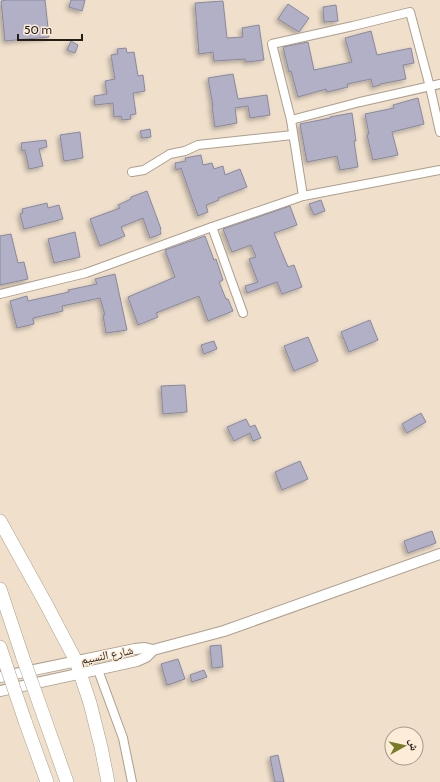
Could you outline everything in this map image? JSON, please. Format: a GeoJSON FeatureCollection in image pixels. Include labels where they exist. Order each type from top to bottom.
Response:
{"type":"FeatureCollection","features":[{"type":"Feature","properties":{"kind":"highway"},"geometry":{"type":"LineString","coordinates":[[0,521],[76,661],[99,740],[108,782]]}},
{"type":"Feature","properties":{"kind":"highway"},"geometry":{"type":"LineString","coordinates":[[0,589],[67,782]]}},
{"type":"Feature","properties":{"kind":"highway"},"geometry":{"type":"LineString","coordinates":[[0,648],[47,782]]}},
{"type":"Feature","properties":{"kind":"street"},"geometry":{"type":"LineString","coordinates":[[303,196],[291,120],[272,44],[410,12],[430,87],[440,132]]}},
{"type":"Feature","properties":{"kind":"street"},"geometry":{"type":"LineString","coordinates":[[291,120],[360,102],[440,84]]}},
{"type":"Feature","properties":{"kind":"street"},"geometry":{"type":"LineString","coordinates":[[132,172],[144,170],[170,154],[184,151],[198,145],[293,134]]}},
{"type":"Feature","properties":{"kind":"street"},"geometry":{"type":"LineString","coordinates":[[0,294],[86,273],[212,227],[303,196],[440,170]]}},
{"type":"Feature","properties":{"kind":"street"},"geometry":{"type":"LineString","coordinates":[[212,227],[244,313]]}},
{"type":"Feature","properties":{"kind":"street"},"geometry":{"type":"LineString","coordinates":[[153,650],[224,631],[440,554]]}},
{"type":"Feature","properties":{"kind":"street","name":"شارع النسيم"},"geometry":{"type":"LineString","coordinates":[[0,677],[135,649],[145,648],[153,650]]}},
{"type":"Feature","properties":{"kind":"street","name":"شارع النسيم"},"geometry":{"type":"LineString","coordinates":[[0,691],[137,661],[146,657],[153,650]]}},
{"type":"Feature","properties":{"kind":"street"},"geometry":{"type":"LineString","coordinates":[[98,670],[124,738],[132,782]]}},
{"type":"Feature","properties":{"kind":"building"},"geometry":{"type":"Polygon","coordinates":[[[45,0],[49,37],[5,41],[1,1],[45,0]]]}},
{"type":"Feature","properties":{"kind":"building"},"geometry":{"type":"Polygon","coordinates":[[[71,0],[85,0],[82,11],[69,7],[71,0]]]}},
{"type":"Feature","properties":{"kind":"building"},"geometry":{"type":"Polygon","coordinates":[[[223,1],[227,38],[243,37],[242,28],[259,25],[264,60],[246,62],[245,59],[214,61],[213,52],[199,54],[195,3],[223,1]]]}},
{"type":"Feature","properties":{"kind":"building"},"geometry":{"type":"Polygon","coordinates":[[[288,4],[309,18],[299,32],[278,19],[288,4]]]}},
{"type":"Feature","properties":{"kind":"building"},"geometry":{"type":"Polygon","coordinates":[[[336,5],[338,21],[324,22],[323,7],[336,5]]]}},
{"type":"Feature","properties":{"kind":"building"},"geometry":{"type":"Polygon","coordinates":[[[371,31],[377,55],[411,48],[414,63],[403,65],[406,79],[380,84],[373,87],[371,79],[347,84],[348,87],[327,92],[326,89],[298,97],[291,71],[289,72],[283,47],[308,42],[314,70],[352,62],[345,38],[371,31]]]}},
{"type":"Feature","properties":{"kind":"building"},"geometry":{"type":"Polygon","coordinates":[[[71,41],[78,45],[75,53],[67,50],[71,41]]]}},
{"type":"Feature","properties":{"kind":"building"},"geometry":{"type":"Polygon","coordinates":[[[126,48],[127,53],[134,52],[138,76],[143,75],[145,91],[133,93],[136,114],[130,115],[131,119],[122,120],[121,116],[114,117],[113,103],[95,105],[94,96],[107,94],[105,81],[115,79],[111,55],[118,54],[117,49],[126,48]]]}},
{"type":"Feature","properties":{"kind":"building"},"geometry":{"type":"Polygon","coordinates":[[[233,74],[238,99],[267,95],[270,115],[250,118],[248,106],[235,108],[237,123],[215,127],[208,78],[233,74]]]}},
{"type":"Feature","properties":{"kind":"building"},"geometry":{"type":"Polygon","coordinates":[[[418,98],[424,124],[392,132],[398,155],[373,160],[367,135],[369,134],[365,114],[394,108],[393,105],[418,98]]]}},
{"type":"Feature","properties":{"kind":"building"},"geometry":{"type":"Polygon","coordinates":[[[352,113],[358,167],[340,170],[337,156],[307,162],[300,124],[352,113]]]}},
{"type":"Feature","properties":{"kind":"building"},"geometry":{"type":"Polygon","coordinates":[[[150,129],[151,137],[142,138],[140,131],[150,129]]]}},
{"type":"Feature","properties":{"kind":"building"},"geometry":{"type":"Polygon","coordinates":[[[80,132],[83,158],[64,161],[60,135],[80,132]]]}},
{"type":"Feature","properties":{"kind":"building"},"geometry":{"type":"Polygon","coordinates":[[[46,140],[47,147],[39,149],[43,166],[29,169],[25,150],[22,151],[21,143],[46,140]]]}},
{"type":"Feature","properties":{"kind":"building"},"geometry":{"type":"Polygon","coordinates":[[[201,155],[203,165],[212,163],[214,169],[223,166],[225,175],[240,169],[247,187],[218,198],[219,200],[206,205],[208,212],[198,216],[181,168],[176,170],[175,163],[186,161],[185,158],[201,155]]]}},
{"type":"Feature","properties":{"kind":"building"},"geometry":{"type":"Polygon","coordinates":[[[147,191],[161,229],[161,234],[150,238],[143,218],[121,227],[125,236],[100,246],[90,219],[120,208],[118,205],[131,199],[131,197],[147,191]]]}},
{"type":"Feature","properties":{"kind":"building"},"geometry":{"type":"Polygon","coordinates":[[[321,200],[325,211],[314,215],[309,204],[321,200]]]}},
{"type":"Feature","properties":{"kind":"building"},"geometry":{"type":"Polygon","coordinates":[[[47,203],[48,208],[59,205],[63,219],[24,229],[20,214],[23,213],[22,209],[47,203]]]}},
{"type":"Feature","properties":{"kind":"building"},"geometry":{"type":"Polygon","coordinates":[[[290,206],[297,225],[274,233],[288,267],[294,265],[302,287],[282,294],[277,282],[247,293],[245,286],[258,282],[249,259],[256,257],[251,245],[232,252],[223,229],[290,206]]]}},
{"type":"Feature","properties":{"kind":"building"},"geometry":{"type":"Polygon","coordinates":[[[75,232],[80,257],[54,263],[48,239],[75,232]]]}},
{"type":"Feature","properties":{"kind":"building"},"geometry":{"type":"Polygon","coordinates":[[[11,234],[18,263],[24,262],[28,279],[0,285],[0,236],[11,234]]]}},
{"type":"Feature","properties":{"kind":"building"},"geometry":{"type":"Polygon","coordinates":[[[205,236],[214,260],[216,259],[223,280],[219,282],[233,311],[208,321],[199,296],[156,313],[158,317],[138,325],[128,297],[175,277],[165,250],[205,236]]]}},
{"type":"Feature","properties":{"kind":"building"},"geometry":{"type":"Polygon","coordinates":[[[115,274],[127,330],[106,333],[103,315],[105,315],[100,298],[62,306],[63,311],[33,318],[34,324],[17,328],[10,301],[27,296],[28,301],[69,292],[68,290],[97,284],[95,279],[115,274]]]}},
{"type":"Feature","properties":{"kind":"building"},"geometry":{"type":"Polygon","coordinates":[[[370,320],[378,340],[349,352],[341,332],[370,320]]]}},
{"type":"Feature","properties":{"kind":"building"},"geometry":{"type":"Polygon","coordinates":[[[308,337],[318,361],[294,371],[284,346],[308,337]]]}},
{"type":"Feature","properties":{"kind":"building"},"geometry":{"type":"Polygon","coordinates":[[[214,341],[217,349],[204,354],[201,345],[214,341]]]}},
{"type":"Feature","properties":{"kind":"building"},"geometry":{"type":"Polygon","coordinates":[[[185,385],[187,412],[163,414],[161,386],[185,385]]]}},
{"type":"Feature","properties":{"kind":"building"},"geometry":{"type":"Polygon","coordinates":[[[421,413],[426,422],[407,433],[402,424],[421,413]]]}},
{"type":"Feature","properties":{"kind":"building"},"geometry":{"type":"Polygon","coordinates":[[[246,419],[250,427],[255,425],[261,438],[253,441],[250,433],[234,441],[227,427],[246,419]]]}},
{"type":"Feature","properties":{"kind":"building"},"geometry":{"type":"Polygon","coordinates":[[[300,461],[308,479],[282,490],[275,472],[300,461]]]}},
{"type":"Feature","properties":{"kind":"building"},"geometry":{"type":"Polygon","coordinates":[[[432,531],[436,543],[408,553],[404,541],[432,531]]]}},
{"type":"Feature","properties":{"kind":"building"},"geometry":{"type":"Polygon","coordinates":[[[221,645],[223,667],[212,668],[210,646],[221,645]]]}},
{"type":"Feature","properties":{"kind":"building"},"geometry":{"type":"Polygon","coordinates":[[[178,659],[185,679],[167,685],[161,664],[178,659]]]}},
{"type":"Feature","properties":{"kind":"building"},"geometry":{"type":"Polygon","coordinates":[[[204,670],[207,677],[192,682],[190,675],[204,670]]]}},
{"type":"Feature","properties":{"kind":"building"},"geometry":{"type":"Polygon","coordinates":[[[278,755],[284,782],[275,782],[270,757],[278,755]]]}}]}
